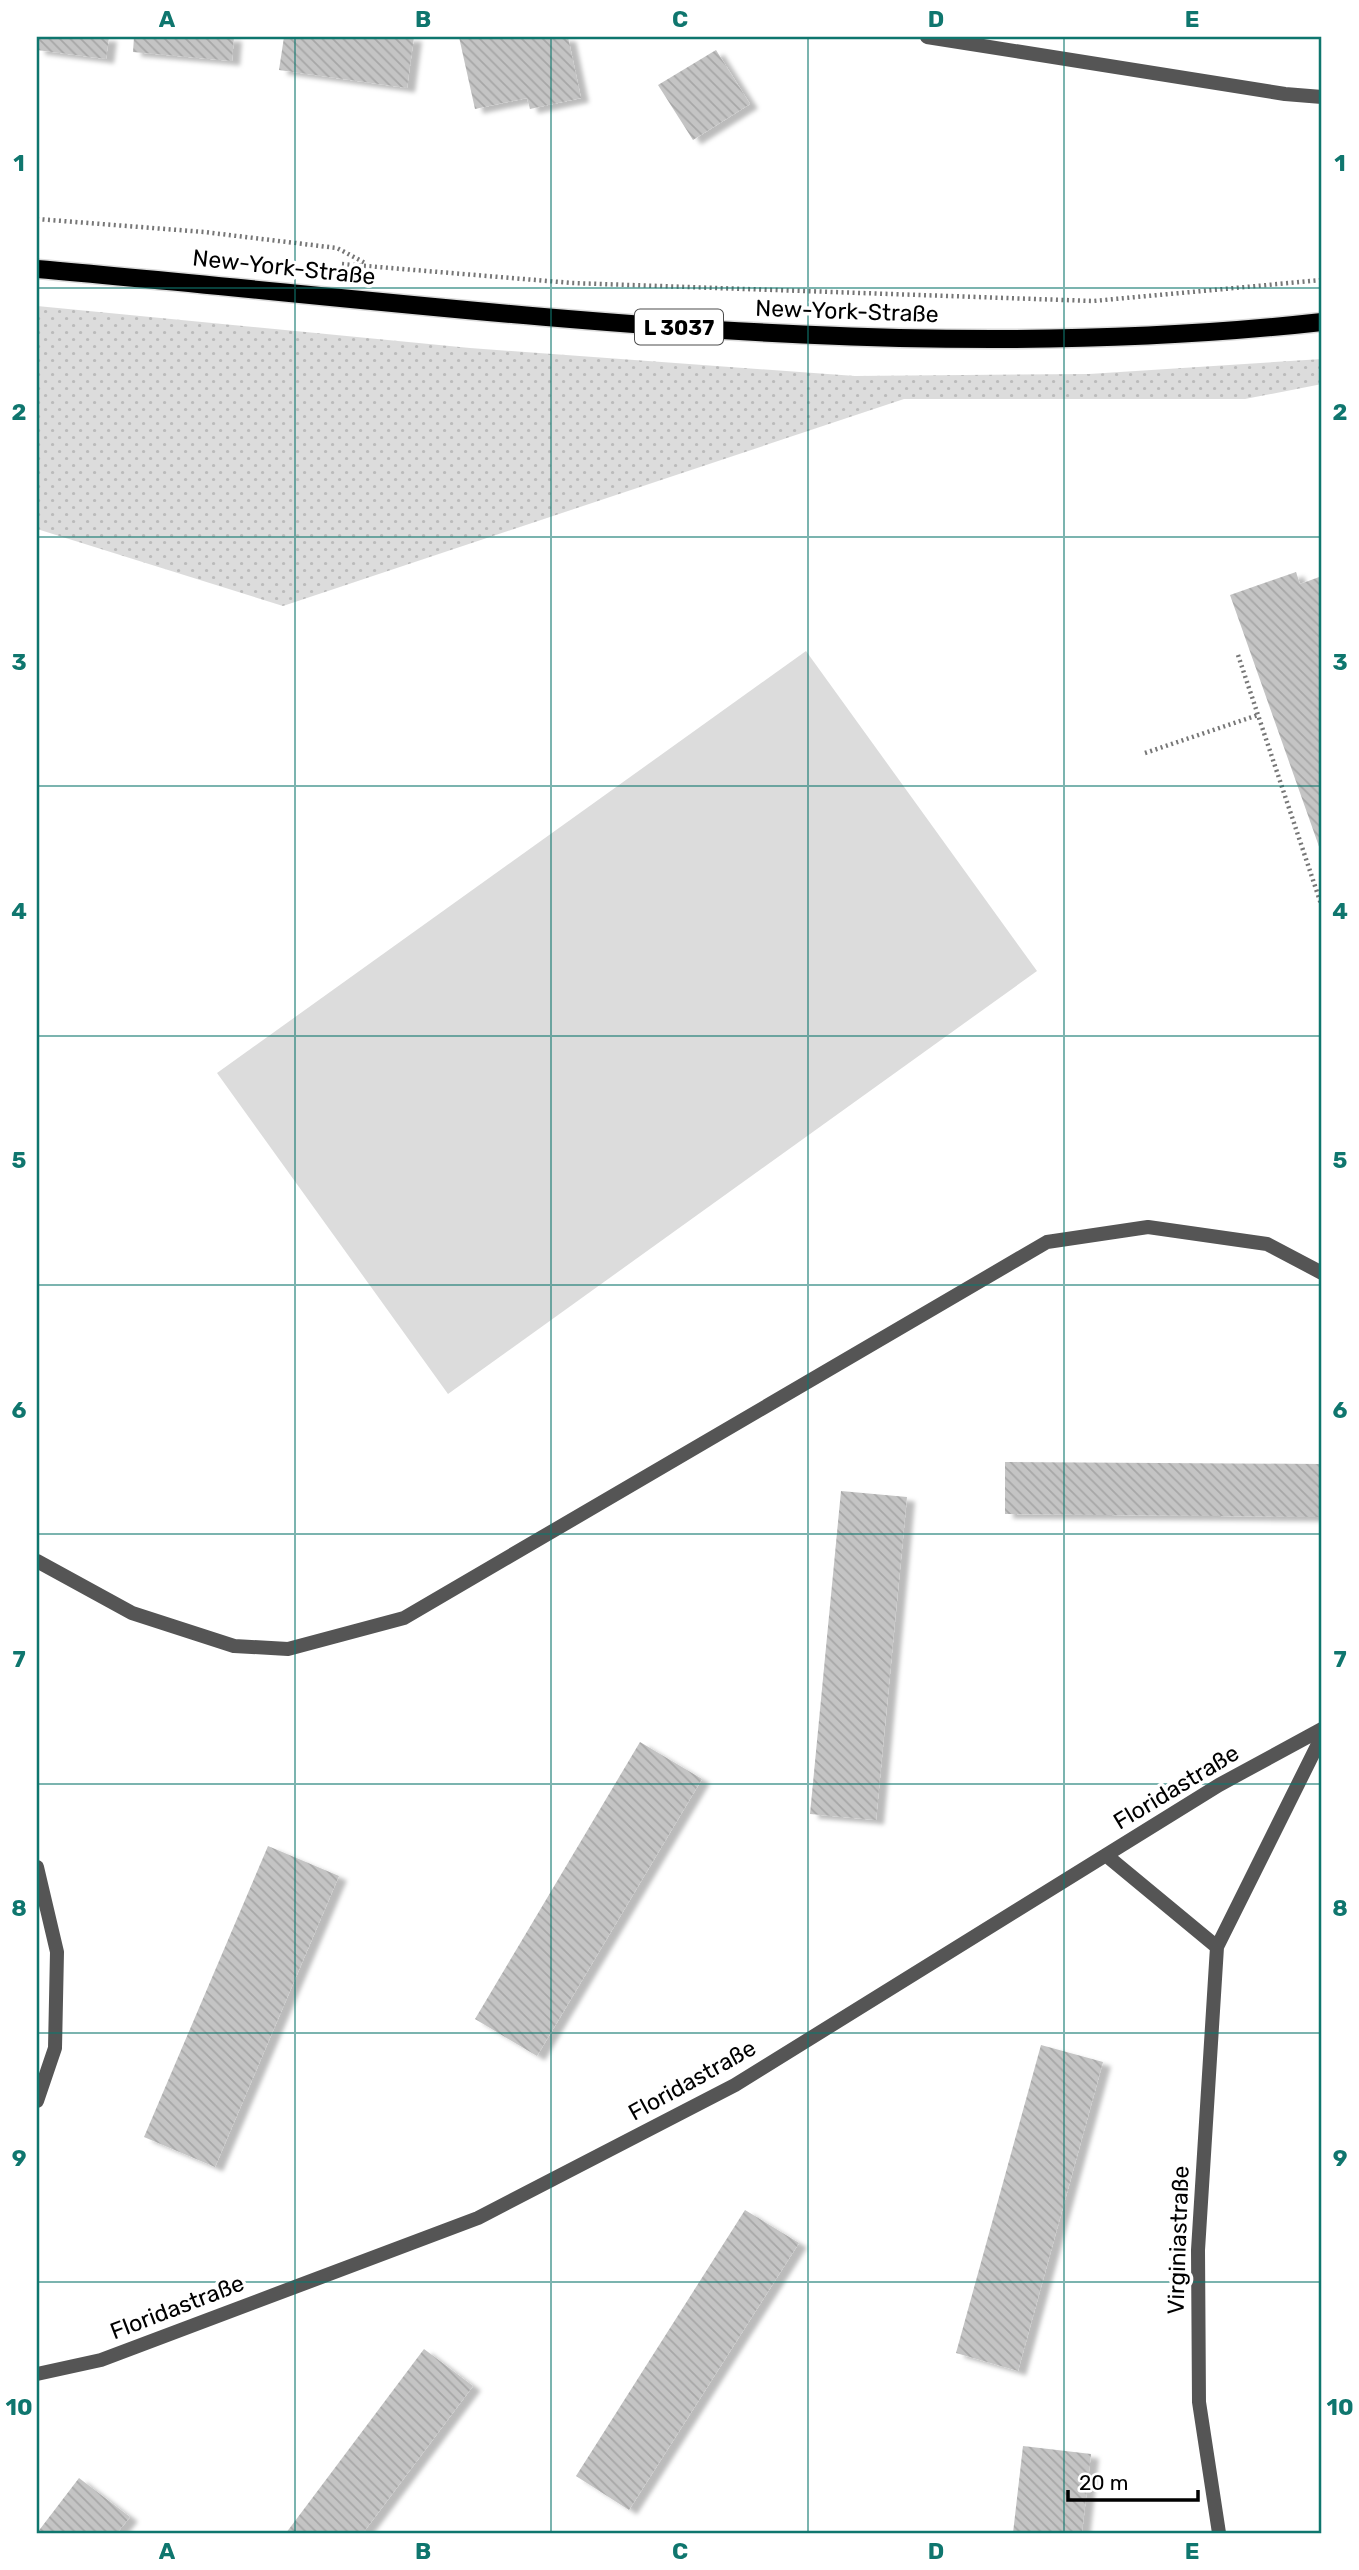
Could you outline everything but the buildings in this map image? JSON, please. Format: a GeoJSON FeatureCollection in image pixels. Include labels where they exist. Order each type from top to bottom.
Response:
{"type":"FeatureCollection","features":[{"type":"Feature","properties":{"kind":"main road","name":"New-York-Straße"},"geometry":{"type":"LineString","coordinates":[[37,269],[427,306],[803,336],[960,340],[1116,337],[1322,322]]}},
{"type":"Feature","properties":{"kind":"street"},"geometry":{"type":"LineString","coordinates":[[927,37],[1285,94],[1322,97]]}},
{"type":"Feature","properties":{"kind":"street"},"geometry":{"type":"LineString","coordinates":[[37,1561],[132,1613],[234,1646],[288,1648],[404,1618],[1047,1242],[1148,1227],[1267,1244],[1322,1272]]}},
{"type":"Feature","properties":{"kind":"street","name":"Floridastraße"},"geometry":{"type":"LineString","coordinates":[[37,2374],[101,2360],[478,2218],[735,2085],[1219,1785],[1322,1729]]}},
{"type":"Feature","properties":{"kind":"street","name":"Virginiastraße"},"geometry":{"type":"LineString","coordinates":[[1219,2533],[1199,2402],[1198,2250],[1217,1947],[1322,1736]]}},
{"type":"Feature","properties":{"kind":"street"},"geometry":{"type":"LineString","coordinates":[[1107,1856],[1217,1947]]}},
{"type":"Feature","properties":{"kind":"street"},"geometry":{"type":"LineString","coordinates":[[37,1867],[57,1952],[55,2048],[37,2101]]}},
{"type":"Feature","properties":{"kind":"path"},"geometry":{"type":"LineString","coordinates":[[37,219],[337,248],[367,264],[572,283],[1093,301],[1322,280]]}},
{"type":"Feature","properties":{"kind":"path"},"geometry":{"type":"LineString","coordinates":[[1238,655],[1322,903]]}},
{"type":"Feature","properties":{"kind":"path"},"geometry":{"type":"LineString","coordinates":[[1145,753],[1258,715]]}},
{"type":"Feature","properties":{"kind":"shaded area"},"geometry":{"type":"Polygon","coordinates":[[[37,306],[470,348],[855,376],[1089,374],[1322,359],[1322,384],[1245,399],[904,399],[283,606],[37,529],[37,306]]]}},
{"type":"Feature","properties":{"kind":"shaded area"},"geometry":{"type":"Polygon","coordinates":[[[806,651],[1037,971],[448,1394],[217,1073],[806,651]]]}}]}
